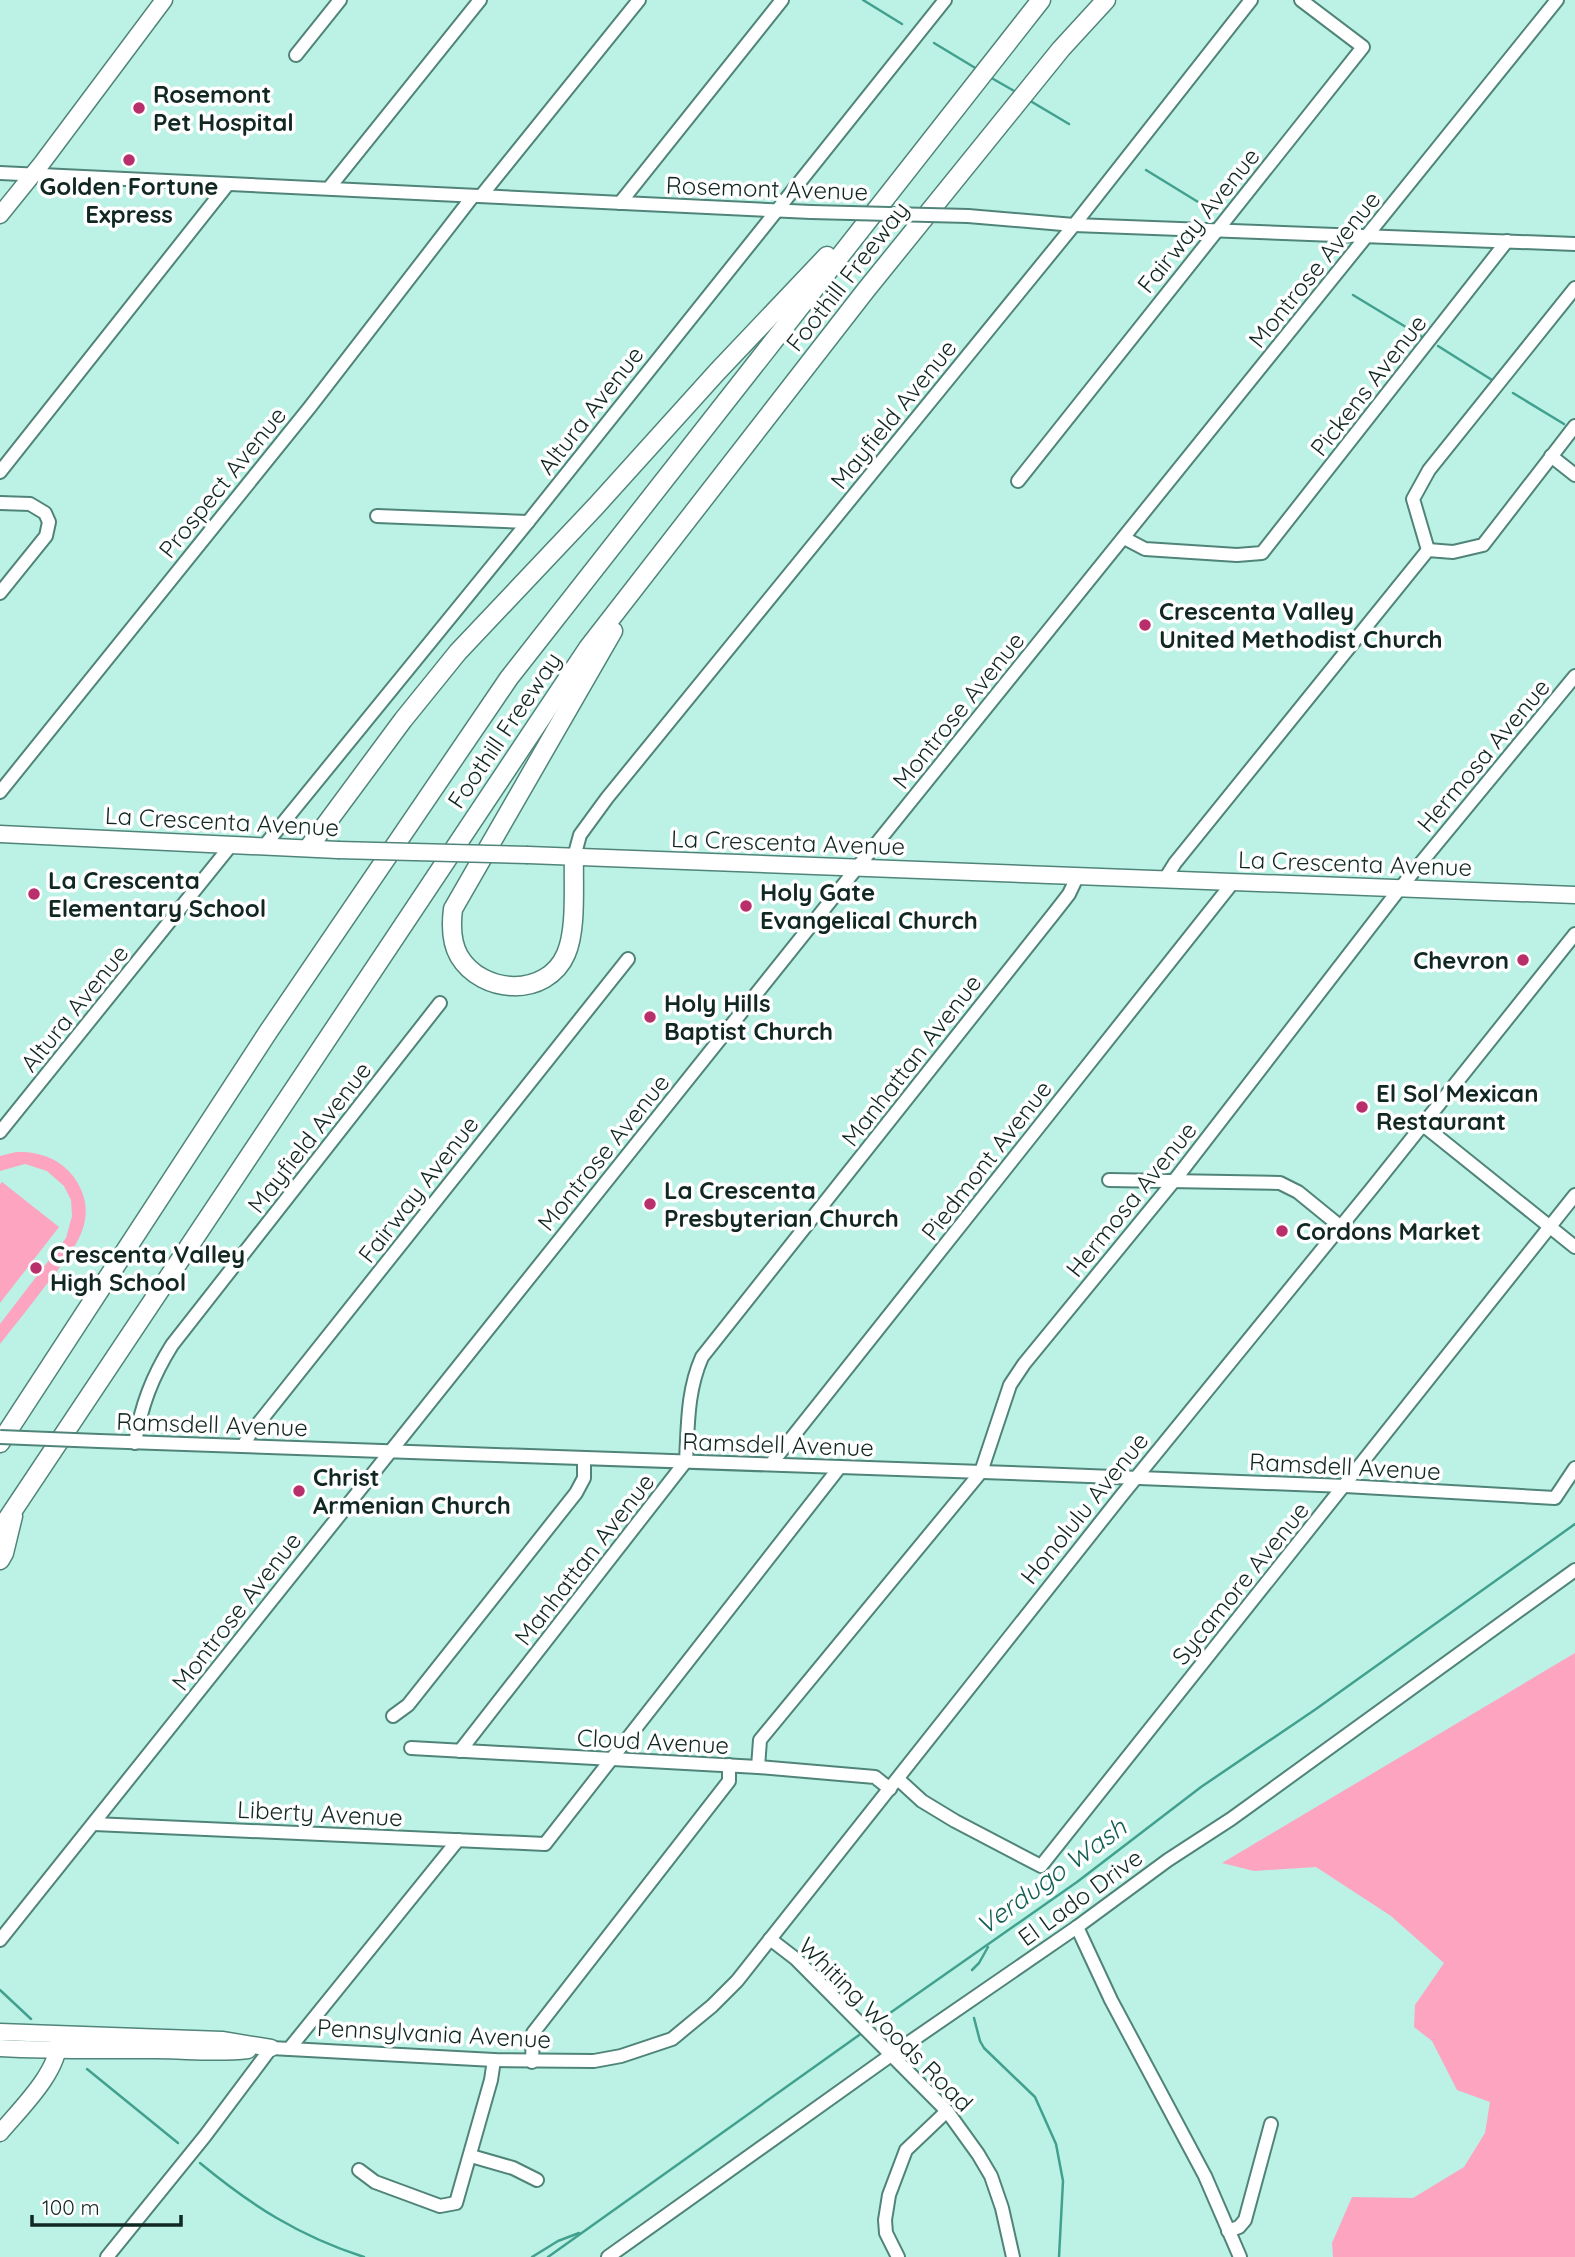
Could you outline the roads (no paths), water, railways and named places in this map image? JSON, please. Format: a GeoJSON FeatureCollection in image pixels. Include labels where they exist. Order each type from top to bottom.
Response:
{"type":"FeatureCollection","features":[{"type":"Feature","properties":{"kind":"highway","name":"Foothill Freeway"},"geometry":{"type":"LineString","coordinates":[[0,1443],[275,1021],[509,678],[1041,0]]}},
{"type":"Feature","properties":{"kind":"highway","name":"Foothill Freeway"},"geometry":{"type":"LineString","coordinates":[[0,1530],[588,648],[866,290],[1061,49],[1106,0]]}},
{"type":"Feature","properties":{"kind":"highway"},"geometry":{"type":"LineString","coordinates":[[309,847],[403,719],[458,652],[578,526],[717,372],[900,180]]}},
{"type":"Feature","properties":{"kind":"highway"},"geometry":{"type":"LineString","coordinates":[[574,857],[571,938],[566,956],[554,970],[542,979],[512,987],[496,985],[470,970],[453,943],[453,909],[652,565]]}},
{"type":"Feature","properties":{"kind":"highway"},"geometry":{"type":"LineString","coordinates":[[0,1560],[15,1507]]}},
{"type":"Feature","properties":{"kind":"main road"},"geometry":{"type":"LineString","coordinates":[[0,215],[164,0]]}},
{"type":"Feature","properties":{"kind":"main road","name":"La Crescenta Avenue"},"geometry":{"type":"LineString","coordinates":[[0,834],[338,850],[741,862],[856,869],[1575,895]]}},
{"type":"Feature","properties":{"kind":"main road","name":"Pennsylvania Avenue"},"geometry":{"type":"LineString","coordinates":[[0,2032],[59,2042],[157,2050],[222,2053],[271,2048]]}},
{"type":"Feature","properties":{"kind":"main road"},"geometry":{"type":"LineString","coordinates":[[0,2133],[52,2068],[59,2042]]}},
{"type":"Feature","properties":{"kind":"main road","name":"Pennsylvania Avenue"},"geometry":{"type":"LineString","coordinates":[[0,2048],[59,2042]]}},
{"type":"Feature","properties":{"kind":"street"},"geometry":{"type":"LineString","coordinates":[[296,55],[340,0]]}},
{"type":"Feature","properties":{"kind":"street"},"geometry":{"type":"LineString","coordinates":[[329,188],[480,0]]}},
{"type":"Feature","properties":{"kind":"street","name":"Prospect Avenue"},"geometry":{"type":"LineString","coordinates":[[0,792],[477,196],[639,0]]}},
{"type":"Feature","properties":{"kind":"street"},"geometry":{"type":"LineString","coordinates":[[620,203],[782,0]]}},
{"type":"Feature","properties":{"kind":"street","name":"Altura Avenue"},"geometry":{"type":"LineString","coordinates":[[265,845],[528,522],[945,0]]}},
{"type":"Feature","properties":{"kind":"street","name":"Mayfield Avenue"},"geometry":{"type":"LineString","coordinates":[[574,857],[580,835],[607,798],[1074,225],[1251,0]]}},
{"type":"Feature","properties":{"kind":"street","name":"Fairway Avenue"},"geometry":{"type":"LineString","coordinates":[[1018,481],[1363,47],[1301,0]]}},
{"type":"Feature","properties":{"kind":"street","name":"Montrose Avenue"},"geometry":{"type":"LineString","coordinates":[[0,1940],[856,869],[1557,0]]}},
{"type":"Feature","properties":{"kind":"street","name":"Rosemont Avenue"},"geometry":{"type":"LineString","coordinates":[[0,173],[811,212],[968,216],[1074,225],[1575,244]]}},
{"type":"Feature","properties":{"kind":"street"},"geometry":{"type":"LineString","coordinates":[[0,472],[228,184]]}},
{"type":"Feature","properties":{"kind":"street","name":"Pickens Avenue"},"geometry":{"type":"LineString","coordinates":[[1124,538],[1145,549],[1262,554],[1507,242]]}},
{"type":"Feature","properties":{"kind":"street"},"geometry":{"type":"LineString","coordinates":[[1428,550],[1413,499],[1429,470],[1575,288]]}},
{"type":"Feature","properties":{"kind":"street"},"geometry":{"type":"LineString","coordinates":[[1428,550],[1453,552],[1483,545],[1575,426]]}},
{"type":"Feature","properties":{"kind":"street"},"geometry":{"type":"LineString","coordinates":[[1551,456],[1575,475]]}},
{"type":"Feature","properties":{"kind":"street"},"geometry":{"type":"LineString","coordinates":[[0,503],[30,504],[45,513],[49,522],[49,530],[41,542],[0,593]]}},
{"type":"Feature","properties":{"kind":"street"},"geometry":{"type":"LineString","coordinates":[[377,516],[528,522]]}},
{"type":"Feature","properties":{"kind":"street"},"geometry":{"type":"LineString","coordinates":[[1166,879],[1175,863],[1428,550]]}},
{"type":"Feature","properties":{"kind":"street","name":"Hermosa Avenue"},"geometry":{"type":"LineString","coordinates":[[758,1767],[760,1740],[981,1472],[1014,1378],[1174,1181],[1401,887],[1575,676]]}},
{"type":"Feature","properties":{"kind":"street","name":"Altura Avenue"},"geometry":{"type":"LineString","coordinates":[[0,1132],[232,844]]}},
{"type":"Feature","properties":{"kind":"street","name":"Manhattan Avenue"},"geometry":{"type":"LineString","coordinates":[[460,1751],[686,1461],[688,1403],[693,1378],[702,1357],[1055,912],[1069,894],[1078,876]]}},
{"type":"Feature","properties":{"kind":"street","name":"Piedmont Avenue"},"geometry":{"type":"LineString","coordinates":[[771,1464],[1234,881]]}},
{"type":"Feature","properties":{"kind":"street","name":"Honolulu Avenue"},"geometry":{"type":"LineString","coordinates":[[594,2062],[672,2039],[737,1981],[1136,1479],[1575,934]]}},
{"type":"Feature","properties":{"kind":"street","name":"Fairway Avenue"},"geometry":{"type":"LineString","coordinates":[[243,1446],[628,959]]}},
{"type":"Feature","properties":{"kind":"street","name":"Mayfield Avenue"},"geometry":{"type":"LineString","coordinates":[[135,1443],[144,1398],[153,1375],[172,1345],[440,1003]]}},
{"type":"Feature","properties":{"kind":"street"},"geometry":{"type":"LineString","coordinates":[[1423,1125],[1575,1247]]}},
{"type":"Feature","properties":{"kind":"street"},"geometry":{"type":"LineString","coordinates":[[1109,1180],[1280,1183],[1298,1192],[1341,1227]]}},
{"type":"Feature","properties":{"kind":"street","name":"Sycamore Avenue"},"geometry":{"type":"LineString","coordinates":[[1041,1866],[1575,1195]]}},
{"type":"Feature","properties":{"kind":"street","name":"Ramsdell Avenue"},"geometry":{"type":"LineString","coordinates":[[0,1437],[1345,1486],[1555,1498],[1575,1468]]}},
{"type":"Feature","properties":{"kind":"street"},"geometry":{"type":"LineString","coordinates":[[393,1716],[408,1705],[560,1515],[584,1478],[584,1458]]}},
{"type":"Feature","properties":{"kind":"street"},"geometry":{"type":"LineString","coordinates":[[611,1760],[839,1468]]}},
{"type":"Feature","properties":{"kind":"street","name":"El Lado Drive"},"geometry":{"type":"LineString","coordinates":[[608,2257],[1168,1860],[1231,1819],[1575,1570]]}},
{"type":"Feature","properties":{"kind":"street","name":"Cloud Avenue"},"geometry":{"type":"LineString","coordinates":[[411,1748],[729,1765],[875,1777],[894,1784],[944,1815],[1041,1866]]}},
{"type":"Feature","properties":{"kind":"street","name":"Liberty Avenue"},"geometry":{"type":"LineString","coordinates":[[94,1824],[545,1844],[611,1760]]}},
{"type":"Feature","properties":{"kind":"street"},"geometry":{"type":"LineString","coordinates":[[532,2062],[533,2033],[729,1781],[729,1765]]}},
{"type":"Feature","properties":{"kind":"street"},"geometry":{"type":"LineString","coordinates":[[289,2049],[458,1840]]}},
{"type":"Feature","properties":{"kind":"street"},"geometry":{"type":"LineString","coordinates":[[1077,1927],[1111,2000],[1205,2176],[1240,2257]]}},
{"type":"Feature","properties":{"kind":"street","name":"Whiting Woods Road"},"geometry":{"type":"LineString","coordinates":[[771,1939],[796,1959],[947,2111],[978,2154],[990,2176],[1002,2208],[1013,2257]]}},
{"type":"Feature","properties":{"kind":"street"},"geometry":{"type":"LineString","coordinates":[[107,2257],[205,2136],[271,2048]]}},
{"type":"Feature","properties":{"kind":"street","name":"Pennsylvania Avenue"},"geometry":{"type":"LineString","coordinates":[[271,2048],[532,2062],[594,2062]]}},
{"type":"Feature","properties":{"kind":"street"},"geometry":{"type":"LineString","coordinates":[[359,2170],[375,2182],[440,2206],[450,2206],[458,2199],[471,2156],[494,2060]]}},
{"type":"Feature","properties":{"kind":"street"},"geometry":{"type":"LineString","coordinates":[[898,2257],[886,2233],[884,2220],[889,2194],[906,2150],[947,2111]]}},
{"type":"Feature","properties":{"kind":"street"},"geometry":{"type":"LineString","coordinates":[[1227,2231],[1238,2227],[1245,2220],[1272,2124]]}},
{"type":"Feature","properties":{"kind":"street"},"geometry":{"type":"LineString","coordinates":[[471,2156],[513,2168],[537,2180]]}},
{"type":"Feature","properties":{"kind":"waterway"},"geometry":{"type":"LineString","coordinates":[[863,0],[902,24]]}},
{"type":"Feature","properties":{"kind":"waterway"},"geometry":{"type":"LineString","coordinates":[[934,43],[977,69]]}},
{"type":"Feature","properties":{"kind":"waterway"},"geometry":{"type":"LineString","coordinates":[[988,76],[1016,92]]}},
{"type":"Feature","properties":{"kind":"waterway"},"geometry":{"type":"LineString","coordinates":[[1027,99],[1069,124]]}},
{"type":"Feature","properties":{"kind":"waterway"},"geometry":{"type":"LineString","coordinates":[[1146,170],[1203,205]]}},
{"type":"Feature","properties":{"kind":"waterway"},"geometry":{"type":"LineString","coordinates":[[1353,295],[1424,338]]}},
{"type":"Feature","properties":{"kind":"waterway"},"geometry":{"type":"LineString","coordinates":[[1438,346],[1492,380]]}},
{"type":"Feature","properties":{"kind":"waterway"},"geometry":{"type":"LineString","coordinates":[[1513,393],[1564,424]]}},
{"type":"Feature","properties":{"kind":"waterway","name":"Verdugo Wash"},"geometry":{"type":"LineString","coordinates":[[870,2027],[1077,1882],[1201,1787],[1316,1709],[1575,1524]]}},
{"type":"Feature","properties":{"kind":"waterway"},"geometry":{"type":"LineString","coordinates":[[972,1970],[988,1947]]}},
{"type":"Feature","properties":{"kind":"waterway"},"geometry":{"type":"LineString","coordinates":[[0,1990],[31,2019]]}},
{"type":"Feature","properties":{"kind":"waterway"},"geometry":{"type":"LineString","coordinates":[[974,2018],[984,2048],[1035,2097],[1056,2144],[1063,2181],[1059,2257]]}},
{"type":"Feature","properties":{"kind":"waterway","name":"Verdugo Wash"},"geometry":{"type":"LineString","coordinates":[[548,2257],[862,2033]]}},
{"type":"Feature","properties":{"kind":"waterway"},"geometry":{"type":"LineString","coordinates":[[87,2069],[178,2143]]}},
{"type":"Feature","properties":{"kind":"waterway"},"geometry":{"type":"LineString","coordinates":[[200,2163],[238,2193],[277,2218],[318,2240],[364,2257]]}},
{"type":"Feature","properties":{"kind":"waterway"},"geometry":{"type":"LineString","coordinates":[[532,2257],[558,2241],[579,2233]]}},
{"type":"Feature","properties":{"kind":"place","name":"Rosemont Pet Hospital"},"geometry":{"type":"Point","coordinates":[139,108]}},
{"type":"Feature","properties":{"kind":"place","name":"Golden Fortune Express"},"geometry":{"type":"Point","coordinates":[129,160]}},
{"type":"Feature","properties":{"kind":"place","name":"Crescenta Valley United Methodist Church"},"geometry":{"type":"Point","coordinates":[1145,625]}},
{"type":"Feature","properties":{"kind":"place","name":"La Crescenta Elementary School"},"geometry":{"type":"Point","coordinates":[34,894]}},
{"type":"Feature","properties":{"kind":"place","name":"Holy Gate Evangelical Church"},"geometry":{"type":"Point","coordinates":[746,906]}},
{"type":"Feature","properties":{"kind":"place","name":"Chevron"},"geometry":{"type":"Point","coordinates":[1523,960]}},
{"type":"Feature","properties":{"kind":"place","name":"Holy Hills Baptist Church"},"geometry":{"type":"Point","coordinates":[650,1017]}},
{"type":"Feature","properties":{"kind":"place","name":"El Sol Mexican Restaurant"},"geometry":{"type":"Point","coordinates":[1362,1107]}},
{"type":"Feature","properties":{"kind":"place","name":"La Crescenta Presbyterian Church"},"geometry":{"type":"Point","coordinates":[650,1204]}},
{"type":"Feature","properties":{"kind":"place","name":"Cordons Market"},"geometry":{"type":"Point","coordinates":[1282,1231]}},
{"type":"Feature","properties":{"kind":"place","name":"Crescenta Valley High School"},"geometry":{"type":"Point","coordinates":[36,1268]}},
{"type":"Feature","properties":{"kind":"place","name":"Christ Armenian Church"},"geometry":{"type":"Point","coordinates":[299,1491]}}]}
